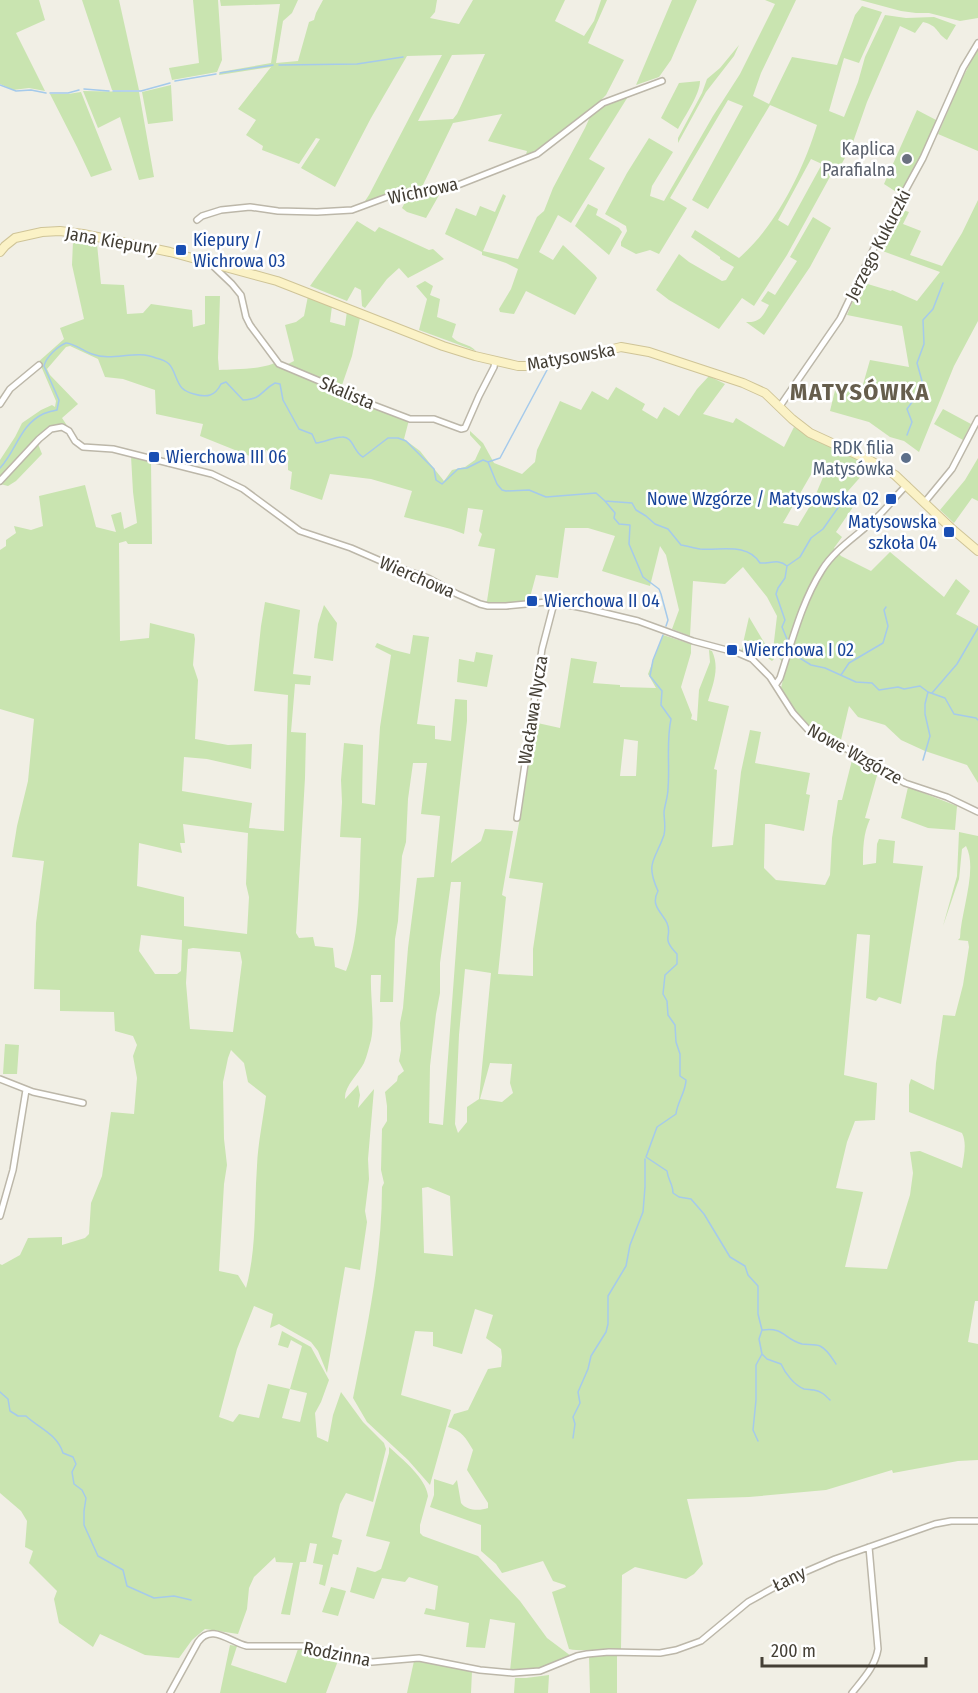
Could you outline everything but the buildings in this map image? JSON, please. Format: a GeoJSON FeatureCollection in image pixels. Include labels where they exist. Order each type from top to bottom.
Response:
{"type":"FeatureCollection","features":[{"type":"Feature","properties":{"kind":"street","name":"Jerzego Kukuczki"},"geometry":{"type":"LineString","coordinates":[[780,406],[840,319],[875,246],[923,158],[963,68],[978,43]]}},
{"type":"Feature","properties":{"kind":"street","name":"Wichrowa"},"geometry":{"type":"LineString","coordinates":[[197,220],[221,210],[243,207],[317,212],[352,210],[398,193],[458,185],[537,153],[603,103],[662,81]]}},
{"type":"Feature","properties":{"kind":"street","name":"Jana Kiepury"},"geometry":{"type":"LineString","coordinates":[[0,252],[15,238],[60,231],[191,257]]}},
{"type":"Feature","properties":{"kind":"street","name":"Matysowska"},"geometry":{"type":"LineString","coordinates":[[191,257],[277,280],[443,346],[495,361],[518,366],[533,366],[551,364],[611,349],[629,348],[650,352],[743,383],[765,393],[810,433],[883,467],[978,551]]}},
{"type":"Feature","properties":{"kind":"street","name":"Skalista"},"geometry":{"type":"LineString","coordinates":[[210,263],[241,295],[250,325],[279,364],[355,398],[363,399],[410,419],[434,419],[465,429],[495,361]]}},
{"type":"Feature","properties":{"kind":"street"},"geometry":{"type":"LineString","coordinates":[[0,404],[10,389],[39,365]]}},
{"type":"Feature","properties":{"kind":"street"},"geometry":{"type":"LineString","coordinates":[[924,503],[952,469],[978,418]]}},
{"type":"Feature","properties":{"kind":"street","name":"Wierchowa"},"geometry":{"type":"LineString","coordinates":[[0,481],[29,448],[45,434],[56,427],[66,428],[82,447],[114,449],[212,474],[243,489],[300,531],[428,578],[480,604],[506,606],[554,603],[638,621],[752,659],[776,684]]}},
{"type":"Feature","properties":{"kind":"street"},"geometry":{"type":"LineString","coordinates":[[776,684],[805,603],[823,569],[848,542],[877,518],[906,485]]}},
{"type":"Feature","properties":{"kind":"street","name":"Wacława Nycza"},"geometry":{"type":"LineString","coordinates":[[518,818],[542,649],[554,603]]}},
{"type":"Feature","properties":{"kind":"street","name":"Nowe Wzgórze"},"geometry":{"type":"LineString","coordinates":[[776,684],[793,713],[812,734],[845,748],[905,783],[947,797],[978,812]]}},
{"type":"Feature","properties":{"kind":"street"},"geometry":{"type":"LineString","coordinates":[[0,1079],[26,1090],[82,1103]]}},
{"type":"Feature","properties":{"kind":"street"},"geometry":{"type":"LineString","coordinates":[[0,1216],[13,1170],[26,1090]]}},
{"type":"Feature","properties":{"kind":"street","name":"Łany"},"geometry":{"type":"LineString","coordinates":[[572,1658],[600,1653],[660,1653],[676,1650],[701,1641],[748,1602],[776,1585],[815,1567],[935,1524],[951,1521],[978,1521]]}},
{"type":"Feature","properties":{"kind":"street"},"geometry":{"type":"LineString","coordinates":[[852,1693],[871,1669],[878,1649],[869,1547]]}},
{"type":"Feature","properties":{"kind":"street","name":"Rodzinna"},"geometry":{"type":"LineString","coordinates":[[170,1693],[201,1637],[209,1633],[247,1646],[303,1646],[372,1662],[419,1658],[501,1673],[540,1671],[572,1658]]}},
{"type":"Feature","properties":{"kind":"green space"},"geometry":{"type":"Polygon","coordinates":[[[0,0],[39,0],[45,20],[16,33],[45,91],[29,88],[13,90],[0,84],[0,0]]]}},
{"type":"Feature","properties":{"kind":"green space"},"geometry":{"type":"Polygon","coordinates":[[[82,0],[119,0],[139,90],[112,90],[82,0]]]}},
{"type":"Feature","properties":{"kind":"green space"},"geometry":{"type":"Polygon","coordinates":[[[193,0],[218,0],[222,60],[217,72],[172,80],[169,68],[199,63],[193,0]]]}},
{"type":"Feature","properties":{"kind":"green space"},"geometry":{"type":"Polygon","coordinates":[[[220,0],[298,0],[292,13],[283,21],[276,63],[298,61],[309,22],[314,20],[323,0],[437,0],[435,12],[430,18],[459,24],[473,0],[565,0],[555,21],[584,36],[594,21],[601,0],[607,0],[588,43],[624,60],[606,95],[591,110],[525,158],[527,151],[488,141],[502,114],[453,123],[421,189],[399,190],[363,204],[442,55],[407,56],[335,187],[301,168],[320,139],[316,138],[299,164],[262,150],[263,146],[246,135],[256,120],[238,109],[271,67],[219,75],[220,72],[271,63],[280,4],[221,6],[220,0]],[[485,54],[452,55],[418,121],[453,119],[485,54]]]}},
{"type":"Feature","properties":{"kind":"green space"},"geometry":{"type":"Polygon","coordinates":[[[672,0],[697,0],[671,60],[659,77],[636,85],[672,0]]]}},
{"type":"Feature","properties":{"kind":"green space"},"geometry":{"type":"Polygon","coordinates":[[[765,0],[796,0],[761,73],[753,96],[769,104],[792,57],[837,65],[855,15],[862,6],[882,12],[859,63],[844,58],[829,111],[844,117],[865,57],[885,15],[906,18],[934,17],[956,25],[947,40],[934,27],[923,22],[915,33],[900,26],[867,102],[852,145],[841,165],[837,164],[787,255],[754,306],[742,298],[719,329],[656,290],[679,254],[722,281],[726,280],[734,267],[691,237],[695,230],[739,258],[765,230],[787,197],[804,161],[817,125],[770,105],[708,209],[692,200],[743,106],[728,100],[670,198],[687,208],[659,254],[650,250],[636,254],[621,246],[627,231],[626,226],[605,214],[649,138],[673,152],[652,186],[650,196],[664,201],[740,74],[775,4],[765,0]],[[811,159],[778,220],[788,226],[822,164],[811,159]]]}},
{"type":"Feature","properties":{"kind":"green space"},"geometry":{"type":"Polygon","coordinates":[[[860,0],[978,0],[978,18],[960,21],[929,13],[901,11],[860,0]]]}},
{"type":"Feature","properties":{"kind":"green space"},"geometry":{"type":"Polygon","coordinates":[[[739,45],[734,56],[706,92],[678,143],[678,138],[707,79],[720,68],[739,45]]]}},
{"type":"Feature","properties":{"kind":"green space"},"geometry":{"type":"Polygon","coordinates":[[[978,48],[978,151],[938,134],[978,48]]]}},
{"type":"Feature","properties":{"kind":"green space"},"geometry":{"type":"Polygon","coordinates":[[[700,81],[695,98],[678,129],[661,118],[679,83],[700,81]]]}},
{"type":"Feature","properties":{"kind":"green space"},"geometry":{"type":"Polygon","coordinates":[[[171,85],[173,121],[148,124],[142,92],[171,85]]]}},
{"type":"Feature","properties":{"kind":"green space"},"geometry":{"type":"Polygon","coordinates":[[[83,91],[139,92],[154,177],[139,180],[120,117],[98,128],[83,91]]]}},
{"type":"Feature","properties":{"kind":"green space"},"geometry":{"type":"Polygon","coordinates":[[[81,92],[112,170],[91,177],[50,94],[81,92]]]}},
{"type":"Feature","properties":{"kind":"green space"},"geometry":{"type":"Polygon","coordinates":[[[629,95],[589,159],[605,168],[571,223],[558,215],[539,252],[553,260],[563,245],[597,278],[575,315],[526,291],[514,314],[500,312],[499,309],[511,289],[518,269],[482,255],[482,252],[445,234],[456,208],[476,216],[480,206],[495,212],[503,194],[506,196],[483,251],[518,259],[537,217],[544,211],[553,188],[590,117],[599,108],[629,95]]]}},
{"type":"Feature","properties":{"kind":"green space"},"geometry":{"type":"Polygon","coordinates":[[[917,110],[938,121],[901,195],[884,184],[917,110]]]}},
{"type":"Feature","properties":{"kind":"green space"},"geometry":{"type":"Polygon","coordinates":[[[442,190],[426,218],[402,208],[409,195],[442,190]]]}},
{"type":"Feature","properties":{"kind":"green space"},"geometry":{"type":"Polygon","coordinates":[[[978,200],[978,321],[954,366],[919,452],[904,441],[890,437],[869,422],[830,411],[837,382],[862,388],[870,360],[909,367],[902,326],[847,315],[861,282],[892,290],[917,301],[940,272],[877,249],[900,209],[909,212],[903,224],[921,231],[910,255],[942,266],[978,200]]]}},
{"type":"Feature","properties":{"kind":"green space"},"geometry":{"type":"Polygon","coordinates":[[[588,204],[598,209],[596,215],[622,232],[609,255],[575,226],[588,204]]]}},
{"type":"Feature","properties":{"kind":"green space"},"geometry":{"type":"Polygon","coordinates":[[[813,217],[831,228],[810,267],[764,335],[746,322],[758,320],[765,312],[769,305],[761,301],[768,291],[775,295],[797,261],[790,257],[813,217]]]}},
{"type":"Feature","properties":{"kind":"green space"},"geometry":{"type":"Polygon","coordinates":[[[357,221],[375,232],[379,227],[429,250],[433,249],[444,259],[408,278],[399,268],[387,279],[365,308],[362,306],[361,290],[355,287],[347,301],[310,286],[357,221]]]}},
{"type":"Feature","properties":{"kind":"green space"},"geometry":{"type":"Polygon","coordinates":[[[73,241],[97,244],[101,284],[124,285],[127,314],[143,313],[151,304],[192,310],[193,327],[205,324],[205,296],[220,296],[219,370],[267,366],[279,360],[286,365],[294,361],[285,325],[296,322],[304,316],[308,296],[332,306],[330,322],[345,326],[347,311],[360,318],[352,356],[341,388],[349,398],[409,420],[404,439],[420,451],[444,481],[452,470],[465,467],[475,460],[481,447],[470,435],[470,431],[483,443],[494,463],[522,474],[535,462],[537,450],[560,401],[581,410],[592,391],[608,400],[616,387],[645,404],[642,410],[657,419],[664,407],[679,416],[709,376],[725,384],[703,414],[733,423],[736,418],[784,447],[794,427],[811,438],[855,457],[857,461],[862,460],[871,465],[841,499],[853,507],[836,532],[842,537],[834,548],[841,556],[871,571],[890,552],[944,597],[956,579],[970,591],[956,614],[978,626],[978,783],[967,765],[901,740],[885,725],[858,717],[849,706],[840,744],[809,727],[795,712],[781,688],[786,667],[773,650],[777,616],[767,597],[743,567],[725,584],[693,581],[690,636],[672,629],[679,610],[666,555],[660,546],[650,586],[602,571],[615,536],[588,528],[565,528],[558,578],[536,575],[529,601],[506,604],[486,602],[495,549],[478,546],[482,534],[479,531],[483,510],[468,508],[464,534],[404,517],[412,491],[371,479],[330,474],[322,500],[290,489],[292,472],[288,470],[288,457],[266,450],[262,461],[200,436],[203,424],[156,414],[155,390],[123,379],[105,377],[98,359],[70,346],[66,347],[47,369],[78,404],[62,418],[68,427],[42,433],[0,477],[0,460],[22,423],[41,410],[52,405],[55,407],[56,401],[41,366],[42,363],[37,363],[64,339],[60,328],[84,319],[72,265],[73,241]],[[813,471],[783,523],[798,526],[813,501],[824,475],[813,471]]]}},
{"type":"Feature","properties":{"kind":"green space"},"geometry":{"type":"Polygon","coordinates":[[[425,281],[433,286],[430,295],[440,299],[437,317],[456,324],[452,337],[476,351],[419,330],[427,299],[416,286],[425,281]]]}},
{"type":"Feature","properties":{"kind":"green space"},"geometry":{"type":"Polygon","coordinates":[[[943,409],[971,424],[963,440],[934,424],[943,409]]]}},
{"type":"Feature","properties":{"kind":"green space"},"geometry":{"type":"Polygon","coordinates":[[[38,444],[42,454],[16,481],[8,486],[0,484],[23,458],[38,444]]]}},
{"type":"Feature","properties":{"kind":"green space"},"geometry":{"type":"Polygon","coordinates":[[[131,456],[151,461],[152,544],[128,544],[126,541],[119,543],[120,641],[149,638],[150,623],[194,634],[193,665],[198,680],[195,739],[228,745],[252,744],[251,769],[207,759],[184,757],[182,791],[252,803],[249,828],[284,831],[288,695],[254,691],[265,602],[300,610],[293,674],[311,676],[310,685],[295,684],[291,732],[306,733],[296,933],[299,938],[313,937],[315,946],[333,948],[335,967],[346,971],[351,957],[357,924],[359,888],[361,838],[340,837],[344,743],[363,745],[362,803],[375,805],[380,727],[391,655],[375,647],[377,643],[410,654],[413,635],[429,637],[417,724],[435,726],[435,739],[451,741],[455,699],[467,700],[467,721],[451,863],[481,841],[485,829],[513,831],[502,895],[506,897],[498,974],[533,976],[533,949],[543,883],[509,878],[533,722],[560,728],[571,658],[597,662],[593,683],[620,685],[620,687],[656,688],[648,674],[663,635],[691,644],[691,653],[681,687],[692,715],[691,719],[697,721],[699,690],[710,662],[709,650],[712,651],[716,670],[708,701],[729,706],[714,769],[717,770],[712,847],[733,845],[741,772],[750,730],[761,732],[755,763],[810,773],[806,794],[810,795],[804,831],[765,824],[764,868],[776,880],[825,885],[830,875],[832,838],[838,800],[842,800],[853,756],[878,772],[865,818],[870,819],[863,847],[863,865],[876,863],[879,839],[895,841],[893,863],[923,866],[901,1004],[879,997],[876,1001],[866,998],[870,935],[857,934],[844,1075],[877,1083],[875,1120],[855,1121],[847,1142],[836,1188],[863,1192],[845,1267],[887,1269],[910,1195],[913,1173],[910,1152],[920,1151],[962,1168],[965,1145],[962,1133],[909,1112],[909,1085],[911,1079],[934,1090],[943,1015],[955,1016],[969,947],[968,941],[958,940],[970,878],[969,855],[966,846],[962,849],[959,879],[943,926],[957,876],[959,832],[978,836],[978,1301],[975,1301],[968,1342],[978,1344],[978,1460],[958,1461],[893,1473],[892,1470],[826,1490],[749,1497],[687,1499],[703,1564],[686,1579],[635,1567],[622,1575],[621,1649],[569,1649],[552,1592],[566,1587],[553,1581],[543,1561],[502,1573],[496,1564],[481,1551],[481,1525],[430,1507],[434,1495],[434,1479],[453,1485],[457,1480],[461,1503],[464,1506],[474,1510],[488,1508],[488,1503],[467,1470],[473,1450],[463,1435],[448,1427],[454,1414],[468,1410],[488,1369],[501,1367],[502,1357],[501,1349],[486,1338],[493,1315],[475,1309],[462,1354],[433,1346],[433,1332],[415,1331],[401,1395],[451,1410],[430,1485],[408,1460],[367,1422],[353,1398],[373,1293],[379,1240],[384,1183],[381,1170],[382,1129],[387,1121],[385,1092],[404,1071],[399,1061],[400,1023],[417,878],[434,877],[440,816],[421,814],[427,763],[413,763],[395,939],[393,1002],[380,1002],[381,975],[371,975],[373,1025],[371,1040],[364,1063],[345,1094],[345,1099],[358,1085],[360,1095],[358,1108],[374,1089],[365,1211],[367,1222],[360,1270],[345,1267],[327,1373],[318,1351],[311,1342],[279,1324],[270,1328],[273,1314],[254,1306],[237,1349],[219,1417],[233,1422],[239,1414],[259,1418],[268,1384],[290,1389],[302,1346],[291,1340],[288,1348],[278,1345],[282,1331],[311,1347],[329,1380],[315,1413],[317,1437],[328,1442],[333,1415],[341,1392],[363,1422],[384,1443],[386,1449],[373,1502],[346,1493],[340,1504],[332,1537],[342,1540],[338,1555],[333,1554],[325,1586],[319,1584],[323,1565],[313,1563],[317,1544],[310,1543],[306,1562],[300,1562],[290,1615],[281,1614],[293,1563],[276,1562],[275,1557],[254,1577],[249,1588],[247,1609],[238,1634],[205,1629],[192,1640],[179,1658],[145,1655],[100,1634],[93,1647],[59,1623],[54,1599],[57,1591],[29,1563],[33,1551],[25,1547],[27,1521],[21,1511],[0,1493],[0,1264],[20,1255],[28,1238],[62,1237],[62,1245],[85,1238],[89,1234],[91,1203],[102,1176],[111,1112],[134,1114],[137,1078],[133,1056],[137,1045],[133,1036],[115,1031],[114,1012],[60,1011],[60,990],[34,989],[36,923],[44,861],[12,857],[28,781],[34,719],[0,709],[0,550],[6,546],[6,540],[16,533],[14,526],[31,530],[43,526],[39,496],[85,485],[96,527],[116,532],[111,515],[121,512],[124,529],[137,523],[131,456]],[[624,739],[620,776],[636,776],[638,741],[624,739]],[[183,824],[185,843],[180,843],[182,853],[139,843],[137,886],[184,897],[184,926],[247,934],[248,833],[183,824]],[[451,882],[430,1066],[429,1123],[443,1125],[461,882],[451,882]],[[141,935],[139,951],[155,974],[177,974],[181,971],[182,940],[141,935]],[[188,949],[186,983],[190,1029],[233,1032],[242,962],[240,952],[188,949]],[[465,969],[459,1035],[455,1124],[458,1133],[467,1122],[467,1107],[479,1099],[491,973],[465,969]],[[231,1050],[223,1082],[227,1165],[219,1271],[238,1275],[246,1288],[254,1243],[258,1157],[266,1096],[248,1082],[244,1063],[231,1050]],[[490,1063],[480,1099],[502,1102],[513,1093],[510,1083],[512,1064],[490,1063]],[[428,1187],[422,1188],[424,1253],[453,1256],[450,1196],[428,1187]],[[290,1389],[282,1418],[300,1422],[307,1393],[290,1389]]]}},
{"type":"Feature","properties":{"kind":"green space"},"geometry":{"type":"Polygon","coordinates":[[[978,458],[978,501],[972,498],[954,523],[940,510],[965,480],[978,458]]]}},
{"type":"Feature","properties":{"kind":"green space"},"geometry":{"type":"Polygon","coordinates":[[[324,605],[337,623],[333,661],[314,658],[318,624],[324,605]]]}},
{"type":"Feature","properties":{"kind":"green space"},"geometry":{"type":"Polygon","coordinates":[[[749,617],[774,659],[772,661],[754,648],[750,655],[741,652],[749,617]]]}},
{"type":"Feature","properties":{"kind":"green space"},"geometry":{"type":"Polygon","coordinates":[[[476,652],[493,655],[487,687],[457,682],[459,659],[474,662],[476,652]]]}},
{"type":"Feature","properties":{"kind":"green space"},"geometry":{"type":"Polygon","coordinates":[[[908,787],[957,806],[955,830],[928,828],[901,818],[908,787]]]}},
{"type":"Feature","properties":{"kind":"green space"},"geometry":{"type":"Polygon","coordinates":[[[5,1044],[19,1045],[17,1074],[3,1074],[5,1044]]]}},
{"type":"Feature","properties":{"kind":"green space"},"geometry":{"type":"Polygon","coordinates":[[[389,1447],[413,1469],[426,1489],[428,1496],[420,1533],[478,1556],[520,1601],[547,1638],[571,1656],[542,1669],[510,1671],[515,1623],[490,1619],[485,1648],[466,1647],[469,1623],[424,1614],[426,1608],[435,1610],[438,1586],[409,1577],[405,1582],[382,1578],[374,1599],[350,1592],[357,1567],[375,1572],[381,1569],[390,1542],[366,1536],[389,1447]]]}},
{"type":"Feature","properties":{"kind":"green space"},"geometry":{"type":"Polygon","coordinates":[[[331,1587],[346,1591],[338,1616],[322,1612],[331,1587]]]}},
{"type":"Feature","properties":{"kind":"green space"},"geometry":{"type":"Polygon","coordinates":[[[230,1645],[237,1646],[231,1665],[286,1683],[298,1649],[339,1658],[326,1693],[220,1693],[230,1645]]]}},
{"type":"Feature","properties":{"kind":"green space"},"geometry":{"type":"Polygon","coordinates":[[[617,1655],[617,1693],[590,1693],[589,1656],[617,1655]]]}},
{"type":"Feature","properties":{"kind":"green space"},"geometry":{"type":"Polygon","coordinates":[[[414,1661],[472,1671],[471,1693],[407,1693],[414,1661]]]}},
{"type":"Feature","properties":{"kind":"green space"},"geometry":{"type":"Polygon","coordinates":[[[549,1675],[548,1693],[514,1693],[515,1678],[549,1675]]]}},
{"type":"Feature","properties":{"kind":"waterway"},"geometry":{"type":"LineString","coordinates":[[279,65],[357,64],[403,57]]}},
{"type":"Feature","properties":{"kind":"waterway"},"geometry":{"type":"LineString","coordinates":[[220,73],[273,65]]}},
{"type":"Feature","properties":{"kind":"waterway"},"geometry":{"type":"LineString","coordinates":[[175,81],[216,74]]}},
{"type":"Feature","properties":{"kind":"waterway"},"geometry":{"type":"LineString","coordinates":[[113,91],[141,91],[170,83]]}},
{"type":"Feature","properties":{"kind":"waterway"},"geometry":{"type":"LineString","coordinates":[[0,85],[16,91],[31,90],[46,93]]}},
{"type":"Feature","properties":{"kind":"waterway"},"geometry":{"type":"LineString","coordinates":[[84,89],[109,91]]}},
{"type":"Feature","properties":{"kind":"waterway"},"geometry":{"type":"LineString","coordinates":[[50,93],[68,93],[79,90]]}},
{"type":"Feature","properties":{"kind":"waterway"},"geometry":{"type":"LineString","coordinates":[[907,435],[912,422],[907,409],[918,394],[922,381],[917,363],[924,344],[923,320],[933,309],[943,283]]}},
{"type":"Feature","properties":{"kind":"waterway","name":"MATYSÓWKA"},"geometry":{"type":"LineString","coordinates":[[0,468],[29,425],[43,414],[57,410],[59,400],[44,366],[53,352],[66,343],[100,356],[141,355],[163,360],[171,367],[182,388],[199,395],[207,396],[226,382],[243,400],[258,396],[275,383],[280,384],[283,400],[299,429],[312,434],[316,443],[346,437],[363,457],[388,438],[398,438],[406,441],[434,469],[436,480],[442,484],[458,469],[467,468],[483,460],[488,462],[502,490],[529,490],[546,497],[596,493],[605,501],[632,503],[636,510],[655,524],[668,529],[681,545],[700,549],[741,550],[755,556],[760,563],[784,564],[787,566],[785,578],[776,594],[785,620],[782,627],[789,644]]}},
{"type":"Feature","properties":{"kind":"waterway"},"geometry":{"type":"LineString","coordinates":[[488,462],[500,458],[547,370]]}},
{"type":"Feature","properties":{"kind":"waterway"},"geometry":{"type":"LineString","coordinates":[[605,501],[615,513],[614,518],[619,524],[630,525],[629,544],[643,577],[659,589],[668,620],[666,626]]}},
{"type":"Feature","properties":{"kind":"waterway"},"geometry":{"type":"LineString","coordinates":[[787,566],[800,557],[811,538],[823,529],[842,502]]}},
{"type":"Feature","properties":{"kind":"waterway"},"geometry":{"type":"LineString","coordinates":[[841,675],[849,663],[883,643],[888,626],[884,610],[886,607]]}},
{"type":"Feature","properties":{"kind":"waterway"},"geometry":{"type":"LineString","coordinates":[[932,693],[957,664],[978,628]]}},
{"type":"Feature","properties":{"kind":"waterway"},"geometry":{"type":"LineString","coordinates":[[663,635],[653,660],[650,676],[662,691],[661,705],[671,719],[668,794],[664,812],[665,832],[653,862],[652,874],[658,891],[656,905],[667,923],[669,944],[677,954],[677,964],[665,975],[663,994],[667,1001],[668,1015],[675,1025],[676,1042],[680,1054],[680,1076],[686,1080],[676,1114],[657,1127],[646,1157],[667,1171],[673,1193],[679,1197],[691,1199],[704,1214],[730,1257],[745,1266],[748,1275],[758,1286],[758,1314],[762,1330],[759,1339],[762,1354],[756,1365],[753,1430],[758,1441]]}},
{"type":"Feature","properties":{"kind":"waterway","name":"MATYSÓWKA"},"geometry":{"type":"LineString","coordinates":[[792,648],[795,655],[811,665],[825,668],[856,682],[872,683],[879,690],[920,686],[928,692],[945,698],[954,714],[978,720]]}},
{"type":"Feature","properties":{"kind":"waterway"},"geometry":{"type":"LineString","coordinates":[[923,760],[930,736],[925,714],[928,692]]}},
{"type":"Feature","properties":{"kind":"waterway"},"geometry":{"type":"LineString","coordinates":[[573,1438],[575,1424],[573,1417],[580,1403],[578,1392],[591,1356],[606,1332],[608,1296],[626,1266],[630,1245],[643,1212],[645,1159]]}},
{"type":"Feature","properties":{"kind":"waterway"},"geometry":{"type":"LineString","coordinates":[[763,1330],[775,1330],[796,1342],[820,1346],[827,1351],[836,1364]]}},
{"type":"Feature","properties":{"kind":"waterway"},"geometry":{"type":"LineString","coordinates":[[762,1354],[767,1359],[781,1364],[797,1385],[804,1389],[819,1391],[830,1400]]}},
{"type":"Feature","properties":{"kind":"waterway"},"geometry":{"type":"LineString","coordinates":[[0,1392],[8,1399],[10,1411],[18,1416],[26,1416],[52,1436],[63,1453],[73,1457],[76,1464],[72,1472],[74,1484],[82,1490],[86,1498],[84,1525],[98,1556],[123,1570],[127,1586],[154,1598],[174,1596],[191,1600]]}},
{"type":"Feature","properties":{"kind":"place","name":"Kaplica Parafialna"},"geometry":{"type":"Point","coordinates":[907,159]}},
{"type":"Feature","properties":{"kind":"place","name":"Kiepury / Wichrowa 03"},"geometry":{"type":"Point","coordinates":[181,250]}},
{"type":"Feature","properties":{"kind":"place","name":"Wierchowa III 06"},"geometry":{"type":"Point","coordinates":[154,457]}},
{"type":"Feature","properties":{"kind":"place","name":"RDK filia Matysówka"},"geometry":{"type":"Point","coordinates":[906,458]}},
{"type":"Feature","properties":{"kind":"place","name":"Nowe Wzgórze / Matysowska 02"},"geometry":{"type":"Point","coordinates":[891,499]}},
{"type":"Feature","properties":{"kind":"place","name":"Matysowska szkoła 04"},"geometry":{"type":"Point","coordinates":[949,532]}},
{"type":"Feature","properties":{"kind":"place","name":"Wierchowa II 04"},"geometry":{"type":"Point","coordinates":[532,601]}},
{"type":"Feature","properties":{"kind":"place","name":"Wierchowa I 02"},"geometry":{"type":"Point","coordinates":[732,650]}},
{"type":"Feature","properties":{"kind":"district","name":"MATYSÓWKA"},"geometry":{"type":"Point","coordinates":[860,392]}}]}
